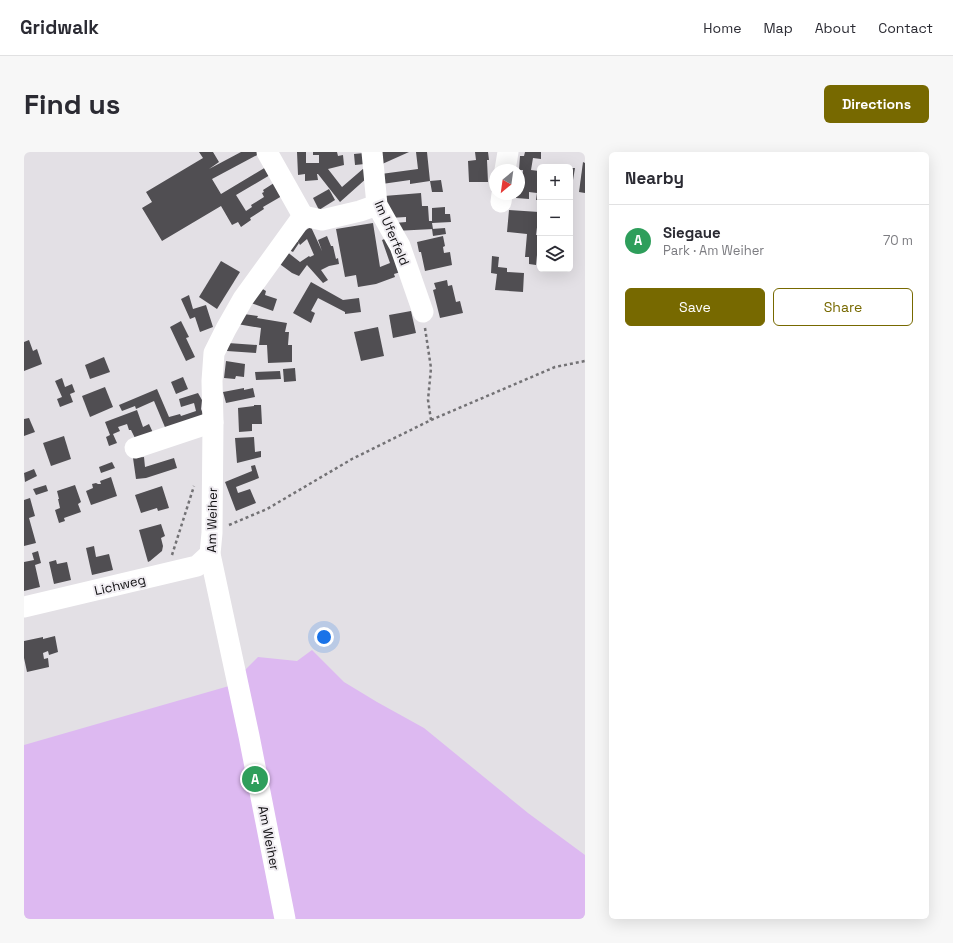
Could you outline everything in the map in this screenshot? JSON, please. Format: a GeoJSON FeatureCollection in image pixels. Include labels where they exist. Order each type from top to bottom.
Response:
{"type":"FeatureCollection","features":[{"type":"Feature","properties":{"kind":"street"},"geometry":{"type":"LineString","coordinates":[[267,152],[303,216],[322,220],[360,211],[377,205]]}},
{"type":"Feature","properties":{"kind":"street","name":"Im Uferfeld"},"geometry":{"type":"LineString","coordinates":[[372,152],[377,205],[400,246],[423,312]]}},
{"type":"Feature","properties":{"kind":"street"},"geometry":{"type":"LineString","coordinates":[[507,164],[508,152]]}},
{"type":"Feature","properties":{"kind":"street","name":"Am Weiher"},"geometry":{"type":"LineString","coordinates":[[285,919],[249,736],[210,554],[212,533],[212,381],[214,354],[226,329],[243,299],[303,216]]}},
{"type":"Feature","properties":{"kind":"street"},"geometry":{"type":"LineString","coordinates":[[135,448],[213,422]]}},
{"type":"Feature","properties":{"kind":"street","name":"Lichweg"},"geometry":{"type":"LineString","coordinates":[[24,607],[197,566],[210,554]]}},
{"type":"Feature","properties":{"kind":"path"},"geometry":{"type":"LineString","coordinates":[[423,312],[431,368],[428,400],[431,420]]}},
{"type":"Feature","properties":{"kind":"path"},"geometry":{"type":"LineString","coordinates":[[212,533],[267,509],[352,460],[431,420],[555,367],[585,361]]}},
{"type":"Feature","properties":{"kind":"path"},"geometry":{"type":"LineString","coordinates":[[167,574],[196,479]]}},
{"type":"Feature","properties":{"kind":"shaded area"},"geometry":{"type":"Polygon","coordinates":[[[312,650],[344,682],[424,728],[528,813],[585,855],[585,919],[24,919],[24,745],[229,686],[258,657],[297,661],[312,650]]]}},
{"type":"Feature","properties":{"kind":"building"},"geometry":{"type":"Polygon","coordinates":[[[199,152],[213,152],[219,162],[209,169],[241,152],[258,152],[259,154],[212,179],[221,194],[266,167],[270,175],[236,195],[246,211],[252,207],[251,205],[264,197],[262,193],[264,192],[263,190],[274,183],[282,196],[263,207],[264,209],[250,218],[251,220],[241,227],[238,222],[232,225],[221,206],[162,241],[142,208],[152,202],[146,192],[203,158],[199,152]]]}},
{"type":"Feature","properties":{"kind":"building"},"geometry":{"type":"Polygon","coordinates":[[[297,152],[306,152],[306,163],[319,163],[319,155],[313,155],[313,152],[337,152],[338,156],[343,155],[344,165],[328,169],[342,187],[364,168],[368,177],[340,202],[318,174],[318,180],[305,181],[305,174],[298,175],[297,152]]]}},
{"type":"Feature","properties":{"kind":"building"},"geometry":{"type":"Polygon","coordinates":[[[379,152],[409,152],[380,165],[379,152]]]}},
{"type":"Feature","properties":{"kind":"building"},"geometry":{"type":"Polygon","coordinates":[[[416,152],[427,152],[430,181],[410,184],[410,180],[382,184],[381,174],[418,169],[416,152]]]}},
{"type":"Feature","properties":{"kind":"building"},"geometry":{"type":"Polygon","coordinates":[[[475,152],[488,152],[488,182],[469,182],[468,161],[476,160],[475,152]]]}},
{"type":"Feature","properties":{"kind":"building"},"geometry":{"type":"Polygon","coordinates":[[[525,152],[541,152],[541,159],[533,158],[531,170],[537,171],[537,193],[529,192],[529,199],[525,199],[525,164],[519,164],[520,156],[524,156],[525,152]]]}},
{"type":"Feature","properties":{"kind":"building"},"geometry":{"type":"Polygon","coordinates":[[[364,153],[365,164],[355,165],[354,154],[364,153]]]}},
{"type":"Feature","properties":{"kind":"building"},"geometry":{"type":"Polygon","coordinates":[[[583,162],[585,163],[585,193],[579,192],[583,162]]]}},
{"type":"Feature","properties":{"kind":"building"},"geometry":{"type":"Polygon","coordinates":[[[573,168],[575,168],[573,180],[573,168]]]}},
{"type":"Feature","properties":{"kind":"building"},"geometry":{"type":"Polygon","coordinates":[[[441,180],[443,192],[432,192],[430,181],[441,180]]]}},
{"type":"Feature","properties":{"kind":"building"},"geometry":{"type":"Polygon","coordinates":[[[329,189],[335,200],[319,210],[313,198],[329,189]]]}},
{"type":"Feature","properties":{"kind":"building"},"geometry":{"type":"Polygon","coordinates":[[[421,193],[422,206],[428,206],[429,221],[432,221],[432,208],[445,207],[445,214],[450,214],[451,222],[432,223],[433,229],[395,231],[395,223],[406,222],[406,217],[389,218],[384,196],[421,193]]]}},
{"type":"Feature","properties":{"kind":"building"},"geometry":{"type":"Polygon","coordinates":[[[509,210],[537,212],[536,265],[529,264],[529,257],[525,257],[527,234],[507,232],[509,210]]]}},
{"type":"Feature","properties":{"kind":"building"},"geometry":{"type":"Polygon","coordinates":[[[373,223],[380,267],[390,263],[382,240],[392,236],[404,271],[394,274],[395,277],[376,284],[358,287],[356,275],[345,277],[336,229],[373,223]]]}},
{"type":"Feature","properties":{"kind":"building"},"geometry":{"type":"Polygon","coordinates":[[[311,227],[322,251],[318,240],[327,236],[331,246],[333,246],[336,259],[338,258],[339,264],[329,266],[321,270],[328,280],[323,283],[307,265],[299,276],[292,273],[277,262],[286,251],[300,262],[309,256],[314,255],[307,239],[300,245],[295,238],[311,227]]]}},
{"type":"Feature","properties":{"kind":"building"},"geometry":{"type":"Polygon","coordinates":[[[445,228],[446,234],[433,236],[432,229],[445,228]]]}},
{"type":"Feature","properties":{"kind":"building"},"geometry":{"type":"Polygon","coordinates":[[[443,236],[445,246],[443,247],[444,253],[450,252],[452,265],[425,271],[417,242],[443,236]]]}},
{"type":"Feature","properties":{"kind":"building"},"geometry":{"type":"Polygon","coordinates":[[[294,239],[299,243],[293,252],[287,249],[294,239]]]}},
{"type":"Feature","properties":{"kind":"building"},"geometry":{"type":"Polygon","coordinates":[[[492,256],[499,257],[498,267],[507,268],[507,272],[524,273],[523,292],[495,290],[497,274],[491,273],[492,256]]]}},
{"type":"Feature","properties":{"kind":"building"},"geometry":{"type":"Polygon","coordinates":[[[221,261],[240,272],[217,309],[199,297],[221,261]]]}},
{"type":"Feature","properties":{"kind":"building"},"geometry":{"type":"Polygon","coordinates":[[[447,280],[448,286],[452,285],[456,302],[460,301],[463,313],[440,318],[433,290],[436,289],[434,283],[447,280]]]}},
{"type":"Feature","properties":{"kind":"building"},"geometry":{"type":"Polygon","coordinates":[[[311,282],[343,300],[359,298],[361,312],[345,314],[345,312],[318,298],[311,311],[315,313],[311,323],[293,313],[311,282]]]}},
{"type":"Feature","properties":{"kind":"building"},"geometry":{"type":"Polygon","coordinates":[[[261,288],[266,291],[265,295],[277,299],[273,311],[251,303],[261,288]]]}},
{"type":"Feature","properties":{"kind":"building"},"geometry":{"type":"Polygon","coordinates":[[[189,295],[193,309],[206,305],[213,327],[200,332],[195,317],[190,319],[181,299],[189,295]]]}},
{"type":"Feature","properties":{"kind":"building"},"geometry":{"type":"Polygon","coordinates":[[[411,311],[416,333],[393,338],[389,315],[411,311]]]}},
{"type":"Feature","properties":{"kind":"building"},"geometry":{"type":"Polygon","coordinates":[[[244,314],[258,316],[257,318],[287,323],[285,332],[289,332],[288,345],[292,345],[292,362],[268,363],[267,345],[259,345],[261,328],[237,324],[244,314]]]}},
{"type":"Feature","properties":{"kind":"building"},"geometry":{"type":"Polygon","coordinates":[[[181,321],[189,337],[186,338],[195,357],[186,361],[170,327],[181,321]]]}},
{"type":"Feature","properties":{"kind":"building"},"geometry":{"type":"Polygon","coordinates":[[[378,327],[384,356],[361,361],[354,332],[378,327]]]}},
{"type":"Feature","properties":{"kind":"building"},"geometry":{"type":"Polygon","coordinates":[[[29,340],[33,351],[37,349],[42,364],[24,371],[24,342],[29,340]]]}},
{"type":"Feature","properties":{"kind":"building"},"geometry":{"type":"Polygon","coordinates":[[[228,343],[257,345],[256,353],[227,351],[228,343]]]}},
{"type":"Feature","properties":{"kind":"building"},"geometry":{"type":"Polygon","coordinates":[[[104,357],[110,372],[90,379],[85,365],[104,357]]]}},
{"type":"Feature","properties":{"kind":"building"},"geometry":{"type":"Polygon","coordinates":[[[226,361],[245,364],[244,377],[236,376],[235,379],[224,378],[226,361]]]}},
{"type":"Feature","properties":{"kind":"building"},"geometry":{"type":"Polygon","coordinates":[[[295,368],[296,381],[284,382],[283,369],[295,368]]]}},
{"type":"Feature","properties":{"kind":"building"},"geometry":{"type":"Polygon","coordinates":[[[280,371],[281,379],[256,380],[255,372],[280,371]]]}},
{"type":"Feature","properties":{"kind":"building"},"geometry":{"type":"Polygon","coordinates":[[[183,377],[188,389],[176,394],[171,382],[183,377]]]}},
{"type":"Feature","properties":{"kind":"building"},"geometry":{"type":"Polygon","coordinates":[[[62,378],[65,387],[72,384],[75,392],[70,394],[73,402],[60,407],[57,399],[62,397],[55,381],[62,378]]]}},
{"type":"Feature","properties":{"kind":"building"},"geometry":{"type":"Polygon","coordinates":[[[105,387],[113,407],[90,417],[82,396],[105,387]]]}},
{"type":"Feature","properties":{"kind":"building"},"geometry":{"type":"Polygon","coordinates":[[[244,388],[244,390],[253,388],[255,397],[226,403],[223,392],[244,388]]]}},
{"type":"Feature","properties":{"kind":"building"},"geometry":{"type":"Polygon","coordinates":[[[157,389],[169,417],[180,414],[181,416],[196,411],[194,403],[181,407],[179,399],[198,393],[202,400],[201,409],[205,419],[167,432],[154,401],[136,409],[135,406],[122,411],[119,405],[157,389]]]}},
{"type":"Feature","properties":{"kind":"building"},"geometry":{"type":"Polygon","coordinates":[[[261,405],[262,424],[252,424],[252,431],[239,432],[238,408],[261,405]]]}},
{"type":"Feature","properties":{"kind":"building"},"geometry":{"type":"Polygon","coordinates":[[[137,410],[143,427],[149,424],[155,437],[137,442],[127,424],[118,427],[120,431],[113,434],[117,443],[109,446],[106,437],[110,435],[105,422],[137,410]]]}},
{"type":"Feature","properties":{"kind":"building"},"geometry":{"type":"Polygon","coordinates":[[[29,418],[35,432],[24,436],[24,419],[29,418]]]}},
{"type":"Feature","properties":{"kind":"building"},"geometry":{"type":"Polygon","coordinates":[[[64,436],[71,459],[51,466],[43,443],[64,436]]]}},
{"type":"Feature","properties":{"kind":"building"},"geometry":{"type":"Polygon","coordinates":[[[254,437],[255,452],[261,451],[261,457],[237,463],[235,438],[254,437]]]}},
{"type":"Feature","properties":{"kind":"building"},"geometry":{"type":"Polygon","coordinates":[[[144,457],[145,467],[174,458],[177,468],[146,478],[136,479],[133,458],[144,457]]]}},
{"type":"Feature","properties":{"kind":"building"},"geometry":{"type":"Polygon","coordinates":[[[112,462],[115,468],[101,473],[99,467],[112,462]]]}},
{"type":"Feature","properties":{"kind":"building"},"geometry":{"type":"Polygon","coordinates":[[[255,465],[259,478],[236,487],[238,493],[250,489],[256,503],[236,511],[225,482],[252,471],[251,466],[255,465]]]}},
{"type":"Feature","properties":{"kind":"building"},"geometry":{"type":"Polygon","coordinates":[[[34,469],[37,476],[25,482],[24,473],[34,469]]]}},
{"type":"Feature","properties":{"kind":"building"},"geometry":{"type":"Polygon","coordinates":[[[111,477],[117,496],[91,505],[86,491],[93,488],[92,484],[101,484],[100,481],[111,477]]]}},
{"type":"Feature","properties":{"kind":"building"},"geometry":{"type":"Polygon","coordinates":[[[46,485],[48,491],[36,495],[33,489],[46,485]]]}},
{"type":"Feature","properties":{"kind":"building"},"geometry":{"type":"Polygon","coordinates":[[[75,485],[81,502],[78,504],[81,512],[64,518],[65,521],[59,523],[55,510],[60,508],[57,491],[75,485]]]}},
{"type":"Feature","properties":{"kind":"building"},"geometry":{"type":"Polygon","coordinates":[[[162,486],[169,508],[158,511],[157,508],[141,513],[135,495],[162,486]]]}},
{"type":"Feature","properties":{"kind":"building"},"geometry":{"type":"Polygon","coordinates":[[[30,498],[35,516],[29,518],[36,543],[24,546],[24,500],[30,498]]]}},
{"type":"Feature","properties":{"kind":"building"},"geometry":{"type":"Polygon","coordinates":[[[161,524],[165,536],[161,538],[163,546],[162,551],[148,562],[139,530],[161,524]]]}},
{"type":"Feature","properties":{"kind":"building"},"geometry":{"type":"Polygon","coordinates":[[[94,546],[96,557],[109,554],[113,570],[92,575],[86,548],[94,546]]]}},
{"type":"Feature","properties":{"kind":"building"},"geometry":{"type":"Polygon","coordinates":[[[38,551],[41,563],[35,565],[40,587],[24,591],[24,562],[34,560],[32,553],[38,551]]]}},
{"type":"Feature","properties":{"kind":"building"},"geometry":{"type":"Polygon","coordinates":[[[56,560],[57,564],[67,562],[71,580],[54,584],[49,562],[56,560]]]}},
{"type":"Feature","properties":{"kind":"building"},"geometry":{"type":"Polygon","coordinates":[[[55,636],[58,652],[49,655],[48,651],[43,653],[44,659],[48,658],[49,667],[27,672],[24,658],[24,641],[55,636]]]}},
{"type":"Feature","properties":{"kind":"place","name":"Siegaue"},"geometry":{"type":"Point","coordinates":[255,779]}}]}
